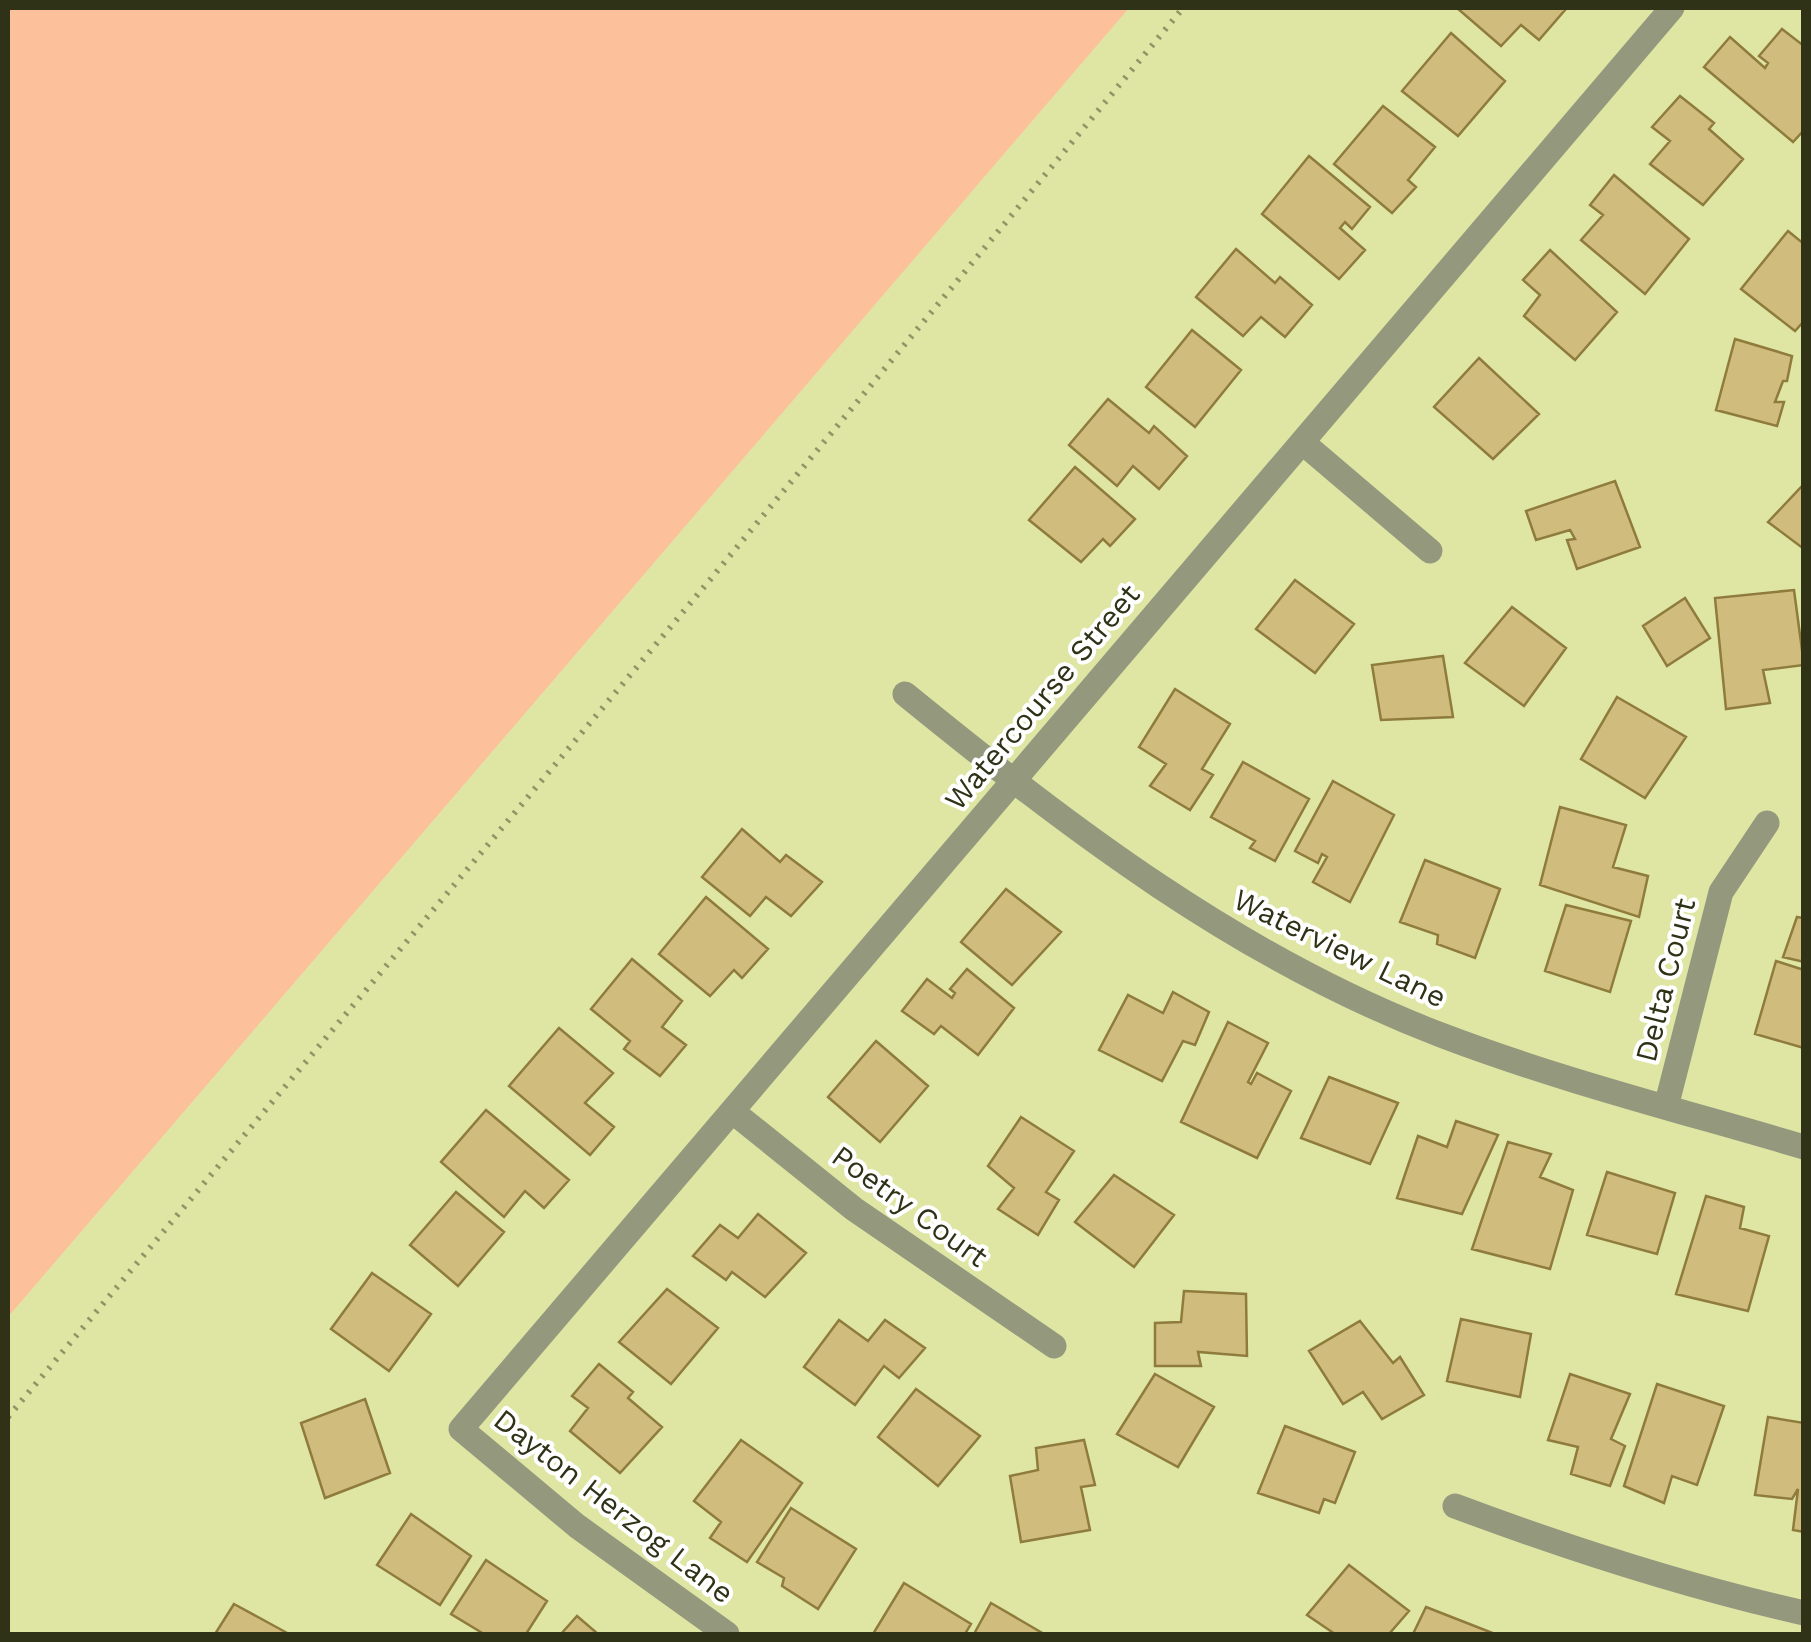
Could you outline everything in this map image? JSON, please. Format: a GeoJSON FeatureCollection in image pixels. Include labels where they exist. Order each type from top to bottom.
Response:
{"type":"FeatureCollection","features":[{"type":"Feature","properties":{"kind":"street","name":"Watercourse Street"},"geometry":{"type":"LineString","coordinates":[[461,1429],[1672,8]]}},
{"type":"Feature","properties":{"kind":"street"},"geometry":{"type":"LineString","coordinates":[[1302,442],[1430,552]]}},
{"type":"Feature","properties":{"kind":"street","name":"Waterview Lane"},"geometry":{"type":"LineString","coordinates":[[905,694],[1110,856],[1222,928],[1327,984],[1438,1034],[1555,1075],[1804,1147]]}},
{"type":"Feature","properties":{"kind":"street","name":"Delta Court"},"geometry":{"type":"LineString","coordinates":[[1666,1106],[1721,892],[1767,823]]}},
{"type":"Feature","properties":{"kind":"street","name":"Poetry Court"},"geometry":{"type":"LineString","coordinates":[[732,1111],[854,1209],[1054,1346]]}},
{"type":"Feature","properties":{"kind":"street","name":"Dayton Herzog Lane"},"geometry":{"type":"LineString","coordinates":[[461,1429],[577,1526],[727,1634]]}},
{"type":"Feature","properties":{"kind":"street"},"geometry":{"type":"LineString","coordinates":[[1454,1506],[1576,1552],[1706,1590],[1804,1613]]}},
{"type":"Feature","properties":{"kind":"path"},"geometry":{"type":"LineString","coordinates":[[8,1417],[1183,8]]}},
{"type":"Feature","properties":{"kind":"shaded area"},"geometry":{"type":"Polygon","coordinates":[[[8,8],[1129,8],[8,1317],[8,8]]]}},
{"type":"Feature","properties":{"kind":"building"},"geometry":{"type":"Polygon","coordinates":[[[1457,8],[1565,10],[1539,40],[1521,25],[1501,46],[1457,8]]]}},
{"type":"Feature","properties":{"kind":"building"},"geometry":{"type":"Polygon","coordinates":[[[1782,29],[1804,46],[1804,130],[1793,142],[1704,67],[1730,37],[1765,68],[1768,63],[1759,56],[1782,29]]]}},
{"type":"Feature","properties":{"kind":"building"},"geometry":{"type":"Polygon","coordinates":[[[1451,33],[1505,81],[1458,136],[1402,91],[1451,33]]]}},
{"type":"Feature","properties":{"kind":"building"},"geometry":{"type":"Polygon","coordinates":[[[1680,96],[1714,123],[1709,129],[1743,159],[1703,205],[1650,164],[1670,141],[1652,127],[1680,96]]]}},
{"type":"Feature","properties":{"kind":"building"},"geometry":{"type":"Polygon","coordinates":[[[1383,106],[1435,147],[1408,180],[1416,187],[1392,213],[1334,164],[1383,106]]]}},
{"type":"Feature","properties":{"kind":"building"},"geometry":{"type":"Polygon","coordinates":[[[1309,156],[1370,207],[1352,229],[1345,222],[1340,228],[1365,250],[1339,279],[1262,214],[1309,156]]]}},
{"type":"Feature","properties":{"kind":"building"},"geometry":{"type":"Polygon","coordinates":[[[1614,175],[1689,239],[1645,294],[1581,240],[1603,215],[1590,205],[1614,175]]]}},
{"type":"Feature","properties":{"kind":"building"},"geometry":{"type":"Polygon","coordinates":[[[1788,231],[1804,244],[1804,321],[1795,331],[1741,289],[1788,231]]]}},
{"type":"Feature","properties":{"kind":"building"},"geometry":{"type":"Polygon","coordinates":[[[1236,249],[1275,283],[1280,277],[1312,305],[1285,337],[1261,317],[1243,336],[1196,297],[1236,249]]]}},
{"type":"Feature","properties":{"kind":"building"},"geometry":{"type":"Polygon","coordinates":[[[1550,250],[1617,312],[1575,360],[1524,316],[1540,295],[1523,280],[1550,250]]]}},
{"type":"Feature","properties":{"kind":"building"},"geometry":{"type":"Polygon","coordinates":[[[1192,330],[1241,370],[1195,427],[1146,387],[1192,330]]]}},
{"type":"Feature","properties":{"kind":"building"},"geometry":{"type":"Polygon","coordinates":[[[1735,339],[1792,356],[1787,381],[1783,381],[1775,402],[1784,402],[1777,426],[1716,410],[1735,339]]]}},
{"type":"Feature","properties":{"kind":"building"},"geometry":{"type":"Polygon","coordinates":[[[1479,358],[1539,414],[1493,459],[1434,407],[1479,358]]]}},
{"type":"Feature","properties":{"kind":"building"},"geometry":{"type":"Polygon","coordinates":[[[1108,399],[1149,433],[1154,426],[1187,456],[1159,489],[1133,466],[1117,486],[1069,445],[1108,399]]]}},
{"type":"Feature","properties":{"kind":"building"},"geometry":{"type":"Polygon","coordinates":[[[1075,467],[1135,519],[1110,546],[1103,539],[1081,562],[1029,520],[1075,467]]]}},
{"type":"Feature","properties":{"kind":"building"},"geometry":{"type":"Polygon","coordinates":[[[1615,481],[1640,547],[1577,569],[1567,540],[1575,539],[1570,530],[1536,540],[1526,511],[1615,481]]]}},
{"type":"Feature","properties":{"kind":"building"},"geometry":{"type":"Polygon","coordinates":[[[1804,484],[1804,549],[1768,522],[1804,484]]]}},
{"type":"Feature","properties":{"kind":"building"},"geometry":{"type":"Polygon","coordinates":[[[1295,580],[1354,624],[1315,673],[1256,629],[1295,580]]]}},
{"type":"Feature","properties":{"kind":"building"},"geometry":{"type":"Polygon","coordinates":[[[1794,590],[1804,665],[1763,670],[1770,703],[1726,709],[1715,598],[1794,590]]]}},
{"type":"Feature","properties":{"kind":"building"},"geometry":{"type":"Polygon","coordinates":[[[1685,598],[1710,638],[1667,666],[1643,626],[1685,598]]]}},
{"type":"Feature","properties":{"kind":"building"},"geometry":{"type":"Polygon","coordinates":[[[1512,607],[1566,648],[1524,706],[1465,663],[1512,607]]]}},
{"type":"Feature","properties":{"kind":"building"},"geometry":{"type":"Polygon","coordinates":[[[1443,656],[1453,717],[1381,720],[1372,665],[1443,656]]]}},
{"type":"Feature","properties":{"kind":"building"},"geometry":{"type":"Polygon","coordinates":[[[1175,689],[1230,724],[1202,769],[1213,775],[1190,810],[1150,786],[1166,764],[1139,747],[1175,689]]]}},
{"type":"Feature","properties":{"kind":"building"},"geometry":{"type":"Polygon","coordinates":[[[1617,697],[1686,737],[1645,798],[1581,759],[1617,697]]]}},
{"type":"Feature","properties":{"kind":"building"},"geometry":{"type":"Polygon","coordinates":[[[1243,762],[1309,799],[1275,861],[1250,848],[1255,841],[1211,817],[1243,762]]]}},
{"type":"Feature","properties":{"kind":"building"},"geometry":{"type":"Polygon","coordinates":[[[1333,781],[1394,815],[1350,902],[1313,882],[1327,857],[1322,854],[1318,863],[1295,851],[1333,781]]]}},
{"type":"Feature","properties":{"kind":"building"},"geometry":{"type":"Polygon","coordinates":[[[1560,807],[1626,825],[1613,867],[1648,876],[1639,917],[1540,885],[1560,807]]]}},
{"type":"Feature","properties":{"kind":"building"},"geometry":{"type":"Polygon","coordinates":[[[742,829],[780,862],[786,855],[822,882],[791,916],[766,897],[750,916],[702,877],[742,829]]]}},
{"type":"Feature","properties":{"kind":"building"},"geometry":{"type":"Polygon","coordinates":[[[1425,860],[1500,889],[1475,958],[1437,944],[1438,935],[1400,922],[1425,860]]]}},
{"type":"Feature","properties":{"kind":"building"},"geometry":{"type":"Polygon","coordinates":[[[1006,889],[1061,932],[1012,985],[961,942],[1006,889]]]}},
{"type":"Feature","properties":{"kind":"building"},"geometry":{"type":"Polygon","coordinates":[[[706,897],[768,949],[742,978],[734,970],[710,996],[659,954],[706,897]]]}},
{"type":"Feature","properties":{"kind":"building"},"geometry":{"type":"Polygon","coordinates":[[[1566,905],[1631,921],[1610,992],[1545,971],[1566,905]]]}},
{"type":"Feature","properties":{"kind":"building"},"geometry":{"type":"Polygon","coordinates":[[[1797,917],[1804,918],[1804,962],[1783,957],[1797,917]]]}},
{"type":"Feature","properties":{"kind":"building"},"geometry":{"type":"Polygon","coordinates":[[[632,959],[682,1001],[662,1027],[686,1045],[660,1076],[624,1049],[630,1041],[591,1009],[632,959]]]}},
{"type":"Feature","properties":{"kind":"building"},"geometry":{"type":"Polygon","coordinates":[[[1776,961],[1804,970],[1804,1048],[1755,1034],[1776,961]]]}},
{"type":"Feature","properties":{"kind":"building"},"geometry":{"type":"Polygon","coordinates":[[[967,969],[1014,1008],[978,1055],[941,1026],[934,1034],[902,1011],[927,979],[952,998],[955,993],[950,989],[967,969]]]}},
{"type":"Feature","properties":{"kind":"building"},"geometry":{"type":"Polygon","coordinates":[[[1173,992],[1209,1012],[1195,1045],[1183,1041],[1162,1081],[1099,1050],[1128,995],[1163,1013],[1173,992]]]}},
{"type":"Feature","properties":{"kind":"building"},"geometry":{"type":"Polygon","coordinates":[[[1228,1022],[1268,1043],[1248,1082],[1251,1084],[1257,1073],[1291,1091],[1257,1158],[1181,1122],[1228,1022]]]}},
{"type":"Feature","properties":{"kind":"building"},"geometry":{"type":"Polygon","coordinates":[[[559,1028],[613,1073],[585,1103],[614,1127],[590,1155],[509,1086],[559,1028]]]}},
{"type":"Feature","properties":{"kind":"building"},"geometry":{"type":"Polygon","coordinates":[[[876,1041],[928,1086],[880,1142],[828,1097],[876,1041]]]}},
{"type":"Feature","properties":{"kind":"building"},"geometry":{"type":"Polygon","coordinates":[[[1329,1077],[1398,1103],[1370,1164],[1301,1138],[1329,1077]]]}},
{"type":"Feature","properties":{"kind":"building"},"geometry":{"type":"Polygon","coordinates":[[[486,1110],[569,1180],[544,1208],[525,1191],[504,1217],[441,1162],[486,1110]]]}},
{"type":"Feature","properties":{"kind":"building"},"geometry":{"type":"Polygon","coordinates":[[[1021,1117],[1074,1151],[1046,1192],[1059,1200],[1038,1235],[998,1209],[1014,1188],[988,1166],[1021,1117]]]}},
{"type":"Feature","properties":{"kind":"building"},"geometry":{"type":"Polygon","coordinates":[[[1456,1121],[1498,1135],[1462,1214],[1397,1198],[1418,1136],[1447,1147],[1456,1121]]]}},
{"type":"Feature","properties":{"kind":"building"},"geometry":{"type":"Polygon","coordinates":[[[1508,1142],[1551,1154],[1540,1177],[1573,1190],[1550,1269],[1472,1249],[1508,1142]]]}},
{"type":"Feature","properties":{"kind":"building"},"geometry":{"type":"Polygon","coordinates":[[[1607,1172],[1675,1193],[1657,1254],[1587,1235],[1607,1172]]]}},
{"type":"Feature","properties":{"kind":"building"},"geometry":{"type":"Polygon","coordinates":[[[1114,1175],[1174,1215],[1134,1267],[1075,1222],[1114,1175]]]}},
{"type":"Feature","properties":{"kind":"building"},"geometry":{"type":"Polygon","coordinates":[[[456,1192],[504,1232],[458,1286],[410,1245],[456,1192]]]}},
{"type":"Feature","properties":{"kind":"building"},"geometry":{"type":"Polygon","coordinates":[[[1706,1196],[1744,1207],[1740,1228],[1769,1236],[1748,1311],[1676,1294],[1706,1196]]]}},
{"type":"Feature","properties":{"kind":"building"},"geometry":{"type":"Polygon","coordinates":[[[758,1214],[806,1253],[765,1297],[732,1272],[726,1280],[693,1256],[720,1225],[738,1238],[758,1214]]]}},
{"type":"Feature","properties":{"kind":"building"},"geometry":{"type":"Polygon","coordinates":[[[372,1273],[431,1314],[389,1371],[331,1329],[372,1273]]]}},
{"type":"Feature","properties":{"kind":"building"},"geometry":{"type":"Polygon","coordinates":[[[667,1289],[718,1328],[671,1384],[619,1342],[667,1289]]]}},
{"type":"Feature","properties":{"kind":"building"},"geometry":{"type":"Polygon","coordinates":[[[1184,1291],[1246,1294],[1247,1356],[1198,1352],[1201,1366],[1155,1366],[1155,1323],[1181,1322],[1184,1291]]]}},
{"type":"Feature","properties":{"kind":"building"},"geometry":{"type":"Polygon","coordinates":[[[1461,1319],[1531,1334],[1520,1397],[1447,1381],[1461,1319]]]}},
{"type":"Feature","properties":{"kind":"building"},"geometry":{"type":"Polygon","coordinates":[[[839,1320],[868,1341],[885,1320],[925,1348],[899,1378],[884,1366],[855,1405],[804,1367],[839,1320]]]}},
{"type":"Feature","properties":{"kind":"building"},"geometry":{"type":"Polygon","coordinates":[[[1360,1321],[1393,1363],[1400,1357],[1424,1395],[1382,1419],[1363,1392],[1343,1404],[1309,1351],[1360,1321]]]}},
{"type":"Feature","properties":{"kind":"building"},"geometry":{"type":"Polygon","coordinates":[[[599,1364],[633,1392],[628,1398],[662,1427],[620,1473],[570,1431],[588,1408],[572,1396],[599,1364]]]}},
{"type":"Feature","properties":{"kind":"building"},"geometry":{"type":"Polygon","coordinates":[[[1155,1374],[1214,1407],[1178,1467],[1117,1434],[1155,1374]]]}},
{"type":"Feature","properties":{"kind":"building"},"geometry":{"type":"Polygon","coordinates":[[[1570,1374],[1630,1394],[1611,1439],[1625,1446],[1610,1486],[1571,1474],[1578,1447],[1548,1440],[1570,1374]]]}},
{"type":"Feature","properties":{"kind":"building"},"geometry":{"type":"Polygon","coordinates":[[[1657,1384],[1724,1406],[1697,1485],[1672,1476],[1664,1503],[1624,1486],[1657,1384]]]}},
{"type":"Feature","properties":{"kind":"building"},"geometry":{"type":"Polygon","coordinates":[[[916,1389],[980,1436],[938,1486],[878,1437],[916,1389]]]}},
{"type":"Feature","properties":{"kind":"building"},"geometry":{"type":"Polygon","coordinates":[[[365,1399],[390,1473],[325,1498],[301,1423],[365,1399]]]}},
{"type":"Feature","properties":{"kind":"building"},"geometry":{"type":"Polygon","coordinates":[[[1768,1417],[1804,1423],[1804,1532],[1793,1530],[1798,1489],[1792,1499],[1755,1495],[1768,1417]]]}},
{"type":"Feature","properties":{"kind":"building"},"geometry":{"type":"Polygon","coordinates":[[[1285,1426],[1355,1452],[1335,1503],[1324,1499],[1319,1513],[1258,1493],[1285,1426]]]}},
{"type":"Feature","properties":{"kind":"building"},"geometry":{"type":"Polygon","coordinates":[[[741,1440],[802,1483],[747,1562],[710,1538],[721,1522],[694,1501],[741,1440]]]}},
{"type":"Feature","properties":{"kind":"building"},"geometry":{"type":"Polygon","coordinates":[[[1084,1440],[1095,1485],[1081,1487],[1090,1530],[1021,1542],[1010,1476],[1038,1470],[1036,1448],[1084,1440]]]}},
{"type":"Feature","properties":{"kind":"building"},"geometry":{"type":"Polygon","coordinates":[[[791,1508],[856,1549],[818,1609],[782,1586],[784,1578],[757,1562],[791,1508]]]}},
{"type":"Feature","properties":{"kind":"building"},"geometry":{"type":"Polygon","coordinates":[[[411,1514],[471,1556],[440,1605],[377,1565],[411,1514]]]}},
{"type":"Feature","properties":{"kind":"building"},"geometry":{"type":"Polygon","coordinates":[[[486,1560],[547,1601],[526,1634],[484,1634],[451,1614],[486,1560]]]}},
{"type":"Feature","properties":{"kind":"building"},"geometry":{"type":"Polygon","coordinates":[[[1349,1565],[1409,1611],[1389,1634],[1335,1634],[1307,1615],[1349,1565]]]}},
{"type":"Feature","properties":{"kind":"building"},"geometry":{"type":"Polygon","coordinates":[[[904,1583],[971,1624],[965,1634],[873,1634],[904,1583]]]}},
{"type":"Feature","properties":{"kind":"building"},"geometry":{"type":"Polygon","coordinates":[[[991,1603],[1044,1634],[974,1634],[991,1603]]]}},
{"type":"Feature","properties":{"kind":"building"},"geometry":{"type":"Polygon","coordinates":[[[234,1604],[289,1634],[215,1634],[234,1604]]]}},
{"type":"Feature","properties":{"kind":"building"},"geometry":{"type":"Polygon","coordinates":[[[1426,1607],[1495,1634],[1413,1634],[1426,1607]]]}},
{"type":"Feature","properties":{"kind":"building"},"geometry":{"type":"Polygon","coordinates":[[[577,1616],[598,1634],[561,1634],[577,1616]]]}}]}
